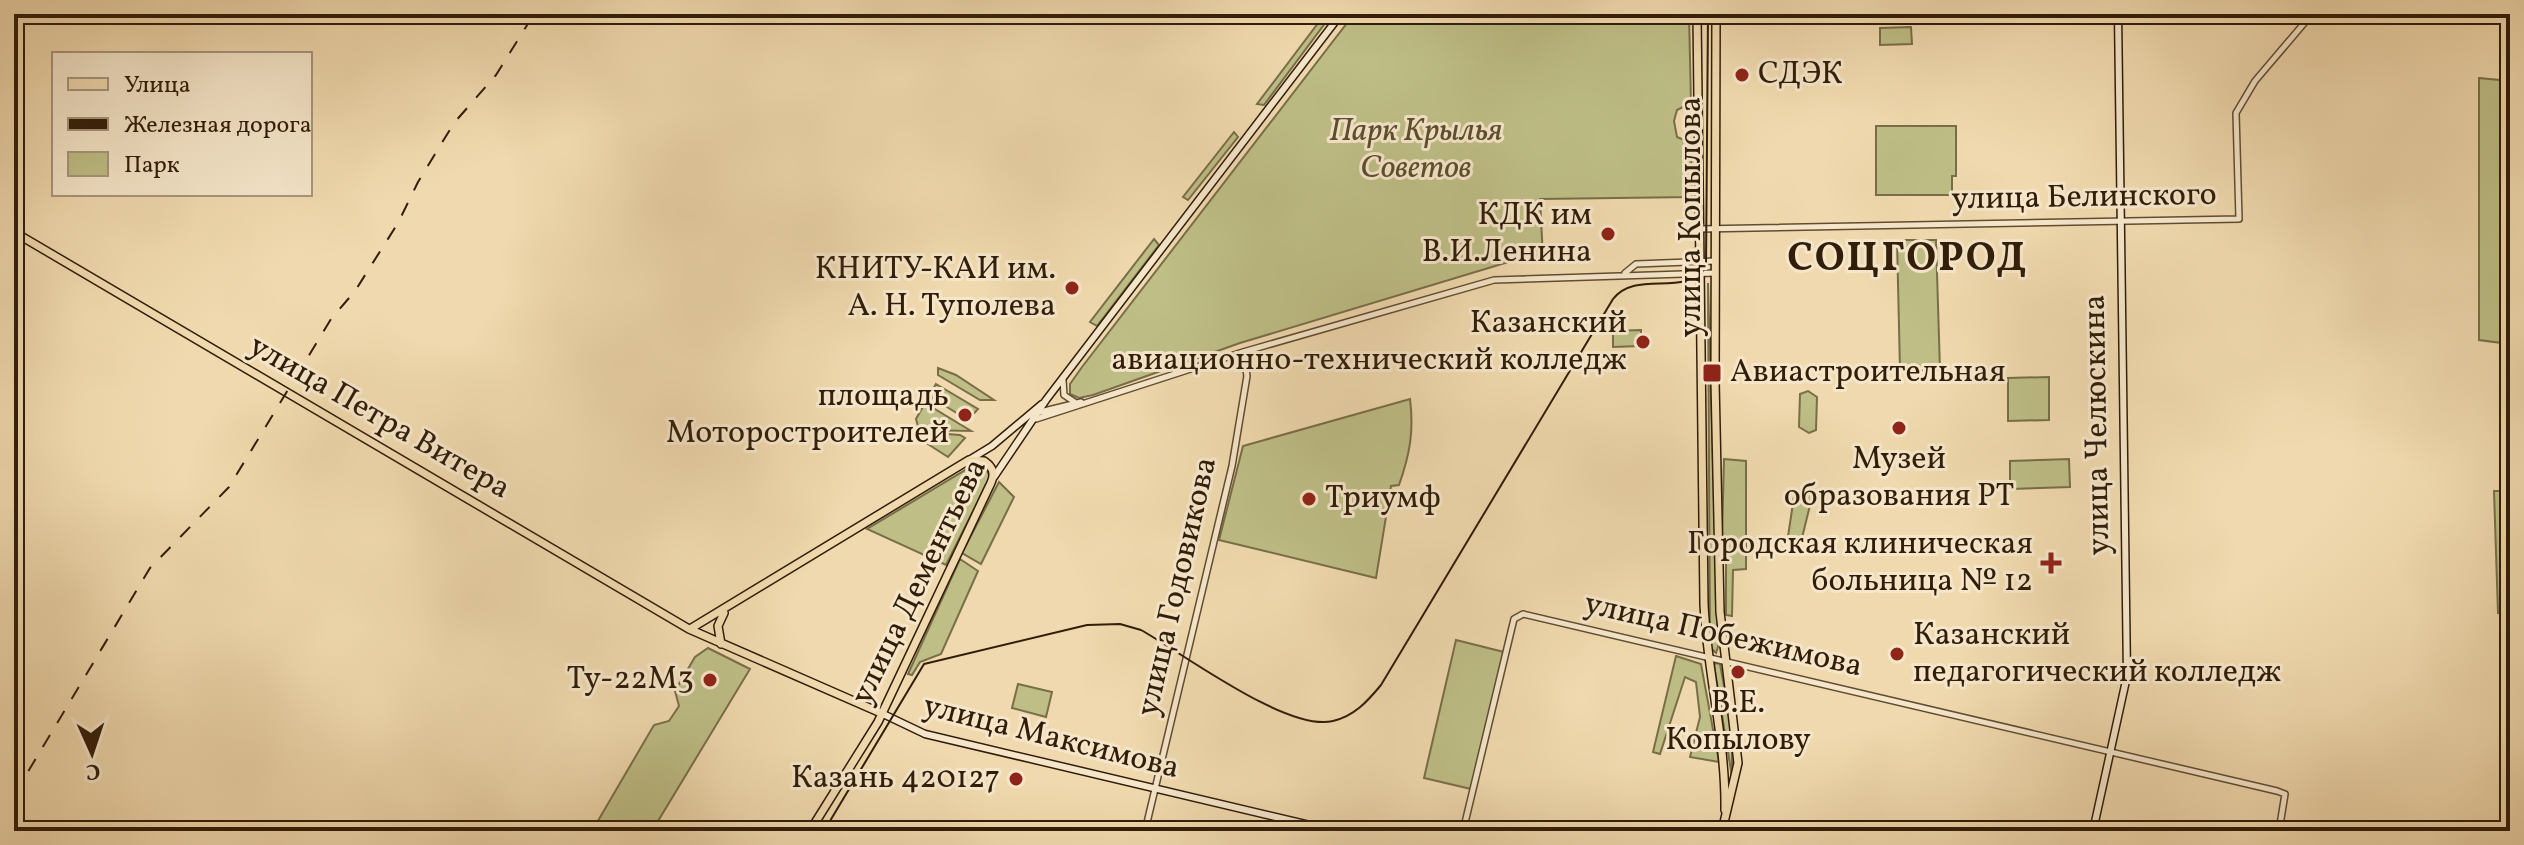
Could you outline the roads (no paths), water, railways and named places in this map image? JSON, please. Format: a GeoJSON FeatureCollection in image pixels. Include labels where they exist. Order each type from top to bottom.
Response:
{"type":"FeatureCollection","features":[{"type":"Feature","properties":{"kind":"main road"},"geometry":{"type":"LineString","coordinates":[[689,629],[732,606],[969,460],[1036,415],[1341,14]]}},
{"type":"Feature","properties":{"kind":"main road","name":"улица Копылова"},"geometry":{"type":"LineString","coordinates":[[1697,14],[1707,656],[1723,752],[1723,827]]}},
{"type":"Feature","properties":{"kind":"main road","name":"улица Копылова"},"geometry":{"type":"LineString","coordinates":[[1716,14],[1715,273],[1724,660],[1738,763],[1723,827]]}},
{"type":"Feature","properties":{"kind":"main road","name":"улица Челюскина"},"geometry":{"type":"LineString","coordinates":[[2093,831],[2127,676],[2118,222],[2118,14]]}},
{"type":"Feature","properties":{"kind":"main road"},"geometry":{"type":"LineString","coordinates":[[1698,115],[1706,124],[1714,121],[1717,115]]}},
{"type":"Feature","properties":{"kind":"main road","name":"улица Петра Витера"},"geometry":{"type":"LineString","coordinates":[[14,232],[689,629],[721,644]]}},
{"type":"Feature","properties":{"kind":"main road","name":"улица Дементьева"},"geometry":{"type":"LineString","coordinates":[[810,831],[881,713],[994,477],[1036,415]]}},
{"type":"Feature","properties":{"kind":"main road"},"geometry":{"type":"LineString","coordinates":[[969,460],[989,464],[994,477]]}},
{"type":"Feature","properties":{"kind":"main road"},"geometry":{"type":"LineString","coordinates":[[721,644],[719,621],[732,606]]}},
{"type":"Feature","properties":{"kind":"main road","name":"улица Максимова"},"geometry":{"type":"LineString","coordinates":[[721,644],[925,734],[1335,831]]}},
{"type":"Feature","properties":{"kind":"street","name":"улица Белинского"},"geometry":{"type":"LineString","coordinates":[[1699,229],[2239,219],[2236,113],[2255,81],[2312,14]]}},
{"type":"Feature","properties":{"kind":"street"},"geometry":{"type":"LineString","coordinates":[[1624,274],[1636,264],[1715,261]]}},
{"type":"Feature","properties":{"kind":"street"},"geometry":{"type":"LineString","coordinates":[[1036,415],[1494,280],[1715,273]]}},
{"type":"Feature","properties":{"kind":"street","name":"улица Годовикова"},"geometry":{"type":"LineString","coordinates":[[1145,831],[1236,442],[1247,376],[1243,352]]}},
{"type":"Feature","properties":{"kind":"street"},"geometry":{"type":"LineString","coordinates":[[1063,378],[1064,395],[1077,403]]}},
{"type":"Feature","properties":{"kind":"street"},"geometry":{"type":"LineString","coordinates":[[1047,398],[1063,409]]}},
{"type":"Feature","properties":{"kind":"street"},"geometry":{"type":"LineString","coordinates":[[1063,409],[1090,401]]}},
{"type":"Feature","properties":{"kind":"street","name":"улица Побежимова"},"geometry":{"type":"LineString","coordinates":[[1463,831],[1514,619],[1523,614],[2285,794],[2279,831]]}},
{"type":"Feature","properties":{"kind":"tram line"},"geometry":{"type":"LineString","coordinates":[[824,831],[924,664],[1087,625],[1120,624],[1141,630],[1236,689],[1290,715],[1313,721],[1333,721],[1347,716],[1365,703],[1381,685],[1613,299],[1623,290],[1635,286],[1686,281],[1706,267],[1708,14]]}},
{"type":"Feature","properties":{"kind":"railway"},"geometry":{"type":"LineString","coordinates":[[14,795],[150,568],[229,487],[331,319],[355,291],[398,223],[418,182],[454,123],[496,75],[534,14]]}},
{"type":"Feature","properties":{"kind":"place","name":"СДЭК"},"geometry":{"type":"Point","coordinates":[1742,75]}},
{"type":"Feature","properties":{"kind":"place","name":"КДК им В.И.Ленина"},"geometry":{"type":"Point","coordinates":[1608,234]}},
{"type":"Feature","properties":{"kind":"place","name":"КНИТУ-КАИ им. А. Н. Туполева"},"geometry":{"type":"Point","coordinates":[1072,288]}},
{"type":"Feature","properties":{"kind":"place","name":"Казанский авиационно-технический колледж"},"geometry":{"type":"Point","coordinates":[1643,342]}},
{"type":"Feature","properties":{"kind":"place","name":"Авиастроительная"},"geometry":{"type":"Point","coordinates":[1712,373]}},
{"type":"Feature","properties":{"kind":"place","name":"площадь Моторостроителей"},"geometry":{"type":"Point","coordinates":[965,415]}},
{"type":"Feature","properties":{"kind":"place","name":"Музей образования РТ"},"geometry":{"type":"Point","coordinates":[1899,428]}},
{"type":"Feature","properties":{"kind":"place","name":"Триумф"},"geometry":{"type":"Point","coordinates":[1309,499]}},
{"type":"Feature","properties":{"kind":"place","name":"Городская клиническая больница № 12"},"geometry":{"type":"Point","coordinates":[2051,563]}},
{"type":"Feature","properties":{"kind":"place","name":"Казанский педагогический колледж"},"geometry":{"type":"Point","coordinates":[1897,654]}},
{"type":"Feature","properties":{"kind":"place","name":"В.Е. Копылову"},"geometry":{"type":"Point","coordinates":[1738,672]}},
{"type":"Feature","properties":{"kind":"place","name":"Ту-22М3"},"geometry":{"type":"Point","coordinates":[710,680]}},
{"type":"Feature","properties":{"kind":"place","name":"Казань 420127"},"geometry":{"type":"Point","coordinates":[1016,779]}},
{"type":"Feature","properties":{"kind":"district","name":"СОЦГОРОД"},"geometry":{"type":"Point","coordinates":[1908,260]}},
{"type":"Feature","properties":{"kind":"park label","name":"Парк Крылья Советов"},"geometry":{"type":"Point","coordinates":[1416,150]}}]}
